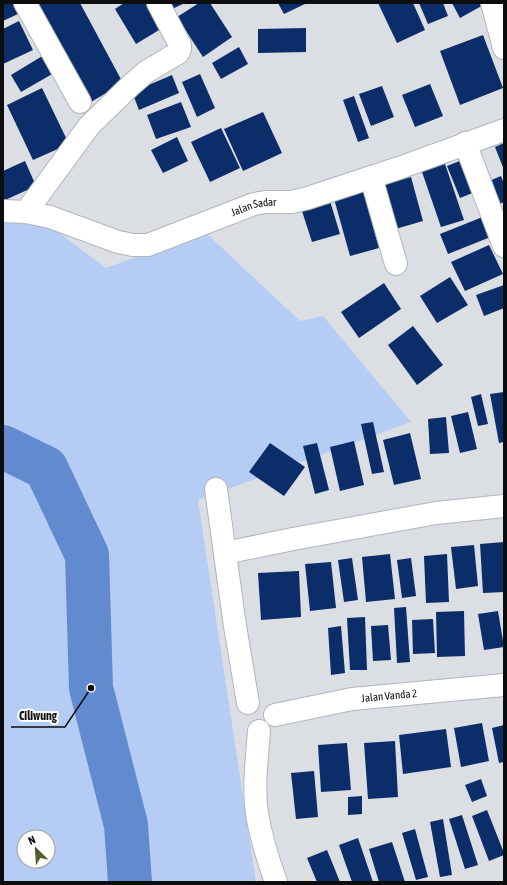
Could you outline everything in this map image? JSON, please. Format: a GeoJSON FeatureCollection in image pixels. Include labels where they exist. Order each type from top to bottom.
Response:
{"type":"FeatureCollection","features":[{"type":"Feature","properties":{"kind":"street"},"geometry":{"type":"LineString","coordinates":[[25,3],[80,102]]}},
{"type":"Feature","properties":{"kind":"street"},"geometry":{"type":"LineString","coordinates":[[26,212],[89,126],[146,72],[178,53],[180,45],[158,3]]}},
{"type":"Feature","properties":{"kind":"street"},"geometry":{"type":"LineString","coordinates":[[492,3],[504,48]]}},
{"type":"Feature","properties":{"kind":"street","name":"Jalan Sadar"},"geometry":{"type":"LineString","coordinates":[[3,211],[26,212],[50,217],[118,242],[134,245],[148,245],[254,204],[266,202],[292,202],[308,198],[371,178],[504,130]]}},
{"type":"Feature","properties":{"kind":"street"},"geometry":{"type":"LineString","coordinates":[[465,144],[504,246]]}},
{"type":"Feature","properties":{"kind":"street"},"geometry":{"type":"LineString","coordinates":[[371,178],[396,264]]}},
{"type":"Feature","properties":{"kind":"street"},"geometry":{"type":"LineString","coordinates":[[216,489],[235,626],[248,703],[243,714],[247,726],[259,731],[270,726],[275,715],[271,704],[260,699],[248,703]]}},
{"type":"Feature","properties":{"kind":"street"},"geometry":{"type":"LineString","coordinates":[[226,553],[293,539],[429,515],[504,506]]}},
{"type":"Feature","properties":{"kind":"street","name":"Jalan Vanda 2"},"geometry":{"type":"LineString","coordinates":[[275,715],[352,700],[504,685]]}},
{"type":"Feature","properties":{"kind":"street"},"geometry":{"type":"LineString","coordinates":[[259,731],[256,776],[257,812],[269,864],[276,882]]}},
{"type":"Feature","properties":{"kind":"shaded area"},"geometry":{"type":"Polygon","coordinates":[[[37,216],[106,268],[205,232],[300,321],[323,316],[411,422],[198,500],[256,882],[3,882],[3,222],[37,216]]]}},
{"type":"Feature","properties":{"kind":"building"},"geometry":{"type":"Polygon","coordinates":[[[3,3],[13,3],[18,14],[3,21],[3,3]]]}},
{"type":"Feature","properties":{"kind":"building"},"geometry":{"type":"Polygon","coordinates":[[[36,3],[80,3],[123,83],[91,102],[36,3]]]}},
{"type":"Feature","properties":{"kind":"building"},"geometry":{"type":"Polygon","coordinates":[[[124,3],[149,3],[164,27],[136,44],[115,9],[124,3]]]}},
{"type":"Feature","properties":{"kind":"building"},"geometry":{"type":"Polygon","coordinates":[[[167,3],[185,3],[170,10],[167,3]]]}},
{"type":"Feature","properties":{"kind":"building"},"geometry":{"type":"Polygon","coordinates":[[[199,3],[210,3],[232,37],[203,57],[177,17],[199,3]]]}},
{"type":"Feature","properties":{"kind":"building"},"geometry":{"type":"Polygon","coordinates":[[[278,3],[307,3],[284,14],[278,3]]]}},
{"type":"Feature","properties":{"kind":"building"},"geometry":{"type":"Polygon","coordinates":[[[378,3],[413,3],[425,30],[397,43],[378,3]]]}},
{"type":"Feature","properties":{"kind":"building"},"geometry":{"type":"Polygon","coordinates":[[[419,3],[443,3],[448,16],[428,24],[419,3]]]}},
{"type":"Feature","properties":{"kind":"building"},"geometry":{"type":"Polygon","coordinates":[[[452,3],[487,3],[460,18],[452,3]]]}},
{"type":"Feature","properties":{"kind":"building"},"geometry":{"type":"Polygon","coordinates":[[[19,21],[33,50],[3,64],[3,29],[19,21]]]}},
{"type":"Feature","properties":{"kind":"building"},"geometry":{"type":"Polygon","coordinates":[[[306,28],[306,52],[258,53],[258,29],[306,28]]]}},
{"type":"Feature","properties":{"kind":"building"},"geometry":{"type":"Polygon","coordinates":[[[483,35],[503,88],[460,105],[440,51],[483,35]]]}},
{"type":"Feature","properties":{"kind":"building"},"geometry":{"type":"Polygon","coordinates":[[[239,47],[248,64],[221,79],[212,63],[239,47]]]}},
{"type":"Feature","properties":{"kind":"building"},"geometry":{"type":"Polygon","coordinates":[[[44,55],[54,73],[21,92],[11,75],[44,55]]]}},
{"type":"Feature","properties":{"kind":"building"},"geometry":{"type":"Polygon","coordinates":[[[200,74],[215,108],[197,117],[182,82],[200,74]]]}},
{"type":"Feature","properties":{"kind":"building"},"geometry":{"type":"Polygon","coordinates":[[[172,75],[179,93],[139,110],[132,92],[172,75]]]}},
{"type":"Feature","properties":{"kind":"building"},"geometry":{"type":"Polygon","coordinates":[[[430,84],[443,116],[415,127],[402,95],[430,84]]]}},
{"type":"Feature","properties":{"kind":"building"},"geometry":{"type":"Polygon","coordinates":[[[382,86],[394,117],[371,126],[359,94],[382,86]]]}},
{"type":"Feature","properties":{"kind":"building"},"geometry":{"type":"Polygon","coordinates":[[[42,88],[69,144],[33,160],[7,105],[42,88]]]}},
{"type":"Feature","properties":{"kind":"building"},"geometry":{"type":"Polygon","coordinates":[[[354,96],[369,138],[358,142],[343,100],[354,96]]]}},
{"type":"Feature","properties":{"kind":"building"},"geometry":{"type":"Polygon","coordinates":[[[181,102],[191,127],[156,139],[147,115],[181,102]]]}},
{"type":"Feature","properties":{"kind":"building"},"geometry":{"type":"Polygon","coordinates":[[[263,112],[282,153],[243,171],[224,129],[263,112]]]}},
{"type":"Feature","properties":{"kind":"building"},"geometry":{"type":"Polygon","coordinates":[[[221,128],[240,168],[210,182],[191,142],[221,128]]]}},
{"type":"Feature","properties":{"kind":"building"},"geometry":{"type":"Polygon","coordinates":[[[177,137],[188,161],[163,173],[151,150],[177,137]]]}},
{"type":"Feature","properties":{"kind":"building"},"geometry":{"type":"Polygon","coordinates":[[[504,143],[504,170],[495,147],[504,143]]]}},
{"type":"Feature","properties":{"kind":"building"},"geometry":{"type":"Polygon","coordinates":[[[467,158],[480,190],[460,198],[447,166],[467,158]]]}},
{"type":"Feature","properties":{"kind":"building"},"geometry":{"type":"Polygon","coordinates":[[[25,161],[36,186],[3,201],[3,171],[25,161]]]}},
{"type":"Feature","properties":{"kind":"building"},"geometry":{"type":"Polygon","coordinates":[[[444,161],[464,220],[441,227],[421,169],[444,161]]]}},
{"type":"Feature","properties":{"kind":"building"},"geometry":{"type":"Polygon","coordinates":[[[501,176],[504,184],[504,202],[493,207],[482,184],[501,176]]]}},
{"type":"Feature","properties":{"kind":"building"},"geometry":{"type":"Polygon","coordinates":[[[411,177],[423,221],[392,230],[380,186],[411,177]]]}},
{"type":"Feature","properties":{"kind":"building"},"geometry":{"type":"Polygon","coordinates":[[[362,187],[379,248],[350,256],[333,195],[362,187]]]}},
{"type":"Feature","properties":{"kind":"building"},"geometry":{"type":"Polygon","coordinates":[[[330,201],[340,234],[312,242],[302,211],[330,201]]]}},
{"type":"Feature","properties":{"kind":"building"},"geometry":{"type":"Polygon","coordinates":[[[485,216],[493,236],[448,254],[440,234],[485,216]]]}},
{"type":"Feature","properties":{"kind":"building"},"geometry":{"type":"Polygon","coordinates":[[[489,245],[503,274],[465,291],[451,262],[489,245]]]}},
{"type":"Feature","properties":{"kind":"building"},"geometry":{"type":"Polygon","coordinates":[[[450,277],[468,305],[437,323],[420,296],[450,277]]]}},
{"type":"Feature","properties":{"kind":"building"},"geometry":{"type":"Polygon","coordinates":[[[384,283],[401,309],[359,338],[341,312],[384,283]]]}},
{"type":"Feature","properties":{"kind":"building"},"geometry":{"type":"Polygon","coordinates":[[[504,285],[504,308],[484,316],[476,295],[504,285]]]}},
{"type":"Feature","properties":{"kind":"building"},"geometry":{"type":"Polygon","coordinates":[[[413,326],[443,365],[417,385],[388,345],[413,326]]]}},
{"type":"Feature","properties":{"kind":"building"},"geometry":{"type":"Polygon","coordinates":[[[504,392],[504,442],[499,443],[490,394],[504,392]]]}},
{"type":"Feature","properties":{"kind":"building"},"geometry":{"type":"Polygon","coordinates":[[[481,394],[488,424],[478,426],[471,397],[481,394]]]}},
{"type":"Feature","properties":{"kind":"building"},"geometry":{"type":"Polygon","coordinates":[[[468,412],[477,449],[460,453],[451,416],[468,412]]]}},
{"type":"Feature","properties":{"kind":"building"},"geometry":{"type":"Polygon","coordinates":[[[446,417],[449,453],[430,454],[428,419],[446,417]]]}},
{"type":"Feature","properties":{"kind":"building"},"geometry":{"type":"Polygon","coordinates":[[[373,422],[384,472],[372,474],[361,424],[373,422]]]}},
{"type":"Feature","properties":{"kind":"building"},"geometry":{"type":"Polygon","coordinates":[[[410,433],[421,479],[394,485],[383,440],[410,433]]]}},
{"type":"Feature","properties":{"kind":"building"},"geometry":{"type":"Polygon","coordinates":[[[354,441],[364,485],[340,491],[330,447],[354,441]]]}},
{"type":"Feature","properties":{"kind":"building"},"geometry":{"type":"Polygon","coordinates":[[[270,443],[305,467],[284,496],[249,472],[270,443]]]}},
{"type":"Feature","properties":{"kind":"building"},"geometry":{"type":"Polygon","coordinates":[[[317,443],[329,490],[315,494],[303,446],[317,443]]]}},
{"type":"Feature","properties":{"kind":"building"},"geometry":{"type":"Polygon","coordinates":[[[504,542],[504,592],[483,593],[480,544],[504,542]]]}},
{"type":"Feature","properties":{"kind":"building"},"geometry":{"type":"Polygon","coordinates":[[[474,545],[478,586],[456,589],[451,547],[474,545]]]}},
{"type":"Feature","properties":{"kind":"building"},"geometry":{"type":"Polygon","coordinates":[[[390,554],[395,599],[366,602],[362,557],[390,554]]]}},
{"type":"Feature","properties":{"kind":"building"},"geometry":{"type":"Polygon","coordinates":[[[447,554],[449,602],[426,603],[424,556],[447,554]]]}},
{"type":"Feature","properties":{"kind":"building"},"geometry":{"type":"Polygon","coordinates":[[[352,558],[358,600],[344,602],[338,560],[352,558]]]}},
{"type":"Feature","properties":{"kind":"building"},"geometry":{"type":"Polygon","coordinates":[[[411,558],[416,596],[402,598],[397,560],[411,558]]]}},
{"type":"Feature","properties":{"kind":"building"},"geometry":{"type":"Polygon","coordinates":[[[331,562],[336,608],[310,611],[305,564],[331,562]]]}},
{"type":"Feature","properties":{"kind":"building"},"geometry":{"type":"Polygon","coordinates":[[[299,571],[301,617],[261,620],[258,573],[299,571]]]}},
{"type":"Feature","properties":{"kind":"building"},"geometry":{"type":"Polygon","coordinates":[[[406,607],[410,662],[397,663],[394,608],[406,607]]]}},
{"type":"Feature","properties":{"kind":"building"},"geometry":{"type":"Polygon","coordinates":[[[464,611],[465,656],[437,657],[436,612],[464,611]]]}},
{"type":"Feature","properties":{"kind":"building"},"geometry":{"type":"Polygon","coordinates":[[[498,611],[504,647],[484,650],[478,614],[498,611]]]}},
{"type":"Feature","properties":{"kind":"building"},"geometry":{"type":"Polygon","coordinates":[[[365,617],[367,670],[350,670],[347,618],[365,617]]]}},
{"type":"Feature","properties":{"kind":"building"},"geometry":{"type":"Polygon","coordinates":[[[433,619],[435,653],[413,654],[412,620],[433,619]]]}},
{"type":"Feature","properties":{"kind":"building"},"geometry":{"type":"Polygon","coordinates":[[[388,625],[391,660],[373,661],[371,626],[388,625]]]}},
{"type":"Feature","properties":{"kind":"building"},"geometry":{"type":"Polygon","coordinates":[[[341,626],[345,673],[331,675],[328,628],[341,626]]]}},
{"type":"Feature","properties":{"kind":"building"},"geometry":{"type":"Polygon","coordinates":[[[482,723],[489,761],[461,767],[454,728],[482,723]]]}},
{"type":"Feature","properties":{"kind":"building"},"geometry":{"type":"Polygon","coordinates":[[[504,725],[504,762],[499,763],[492,728],[504,725]]]}},
{"type":"Feature","properties":{"kind":"building"},"geometry":{"type":"Polygon","coordinates":[[[446,729],[451,767],[403,774],[399,735],[446,729]]]}},
{"type":"Feature","properties":{"kind":"building"},"geometry":{"type":"Polygon","coordinates":[[[395,741],[398,797],[368,799],[364,743],[395,741]]]}},
{"type":"Feature","properties":{"kind":"building"},"geometry":{"type":"Polygon","coordinates":[[[347,743],[351,790],[321,792],[318,745],[347,743]]]}},
{"type":"Feature","properties":{"kind":"building"},"geometry":{"type":"Polygon","coordinates":[[[314,771],[318,817],[296,819],[291,773],[314,771]]]}},
{"type":"Feature","properties":{"kind":"building"},"geometry":{"type":"Polygon","coordinates":[[[481,779],[487,796],[472,802],[465,785],[481,779]]]}},
{"type":"Feature","properties":{"kind":"building"},"geometry":{"type":"Polygon","coordinates":[[[362,796],[362,814],[348,815],[348,797],[362,796]]]}},
{"type":"Feature","properties":{"kind":"building"},"geometry":{"type":"Polygon","coordinates":[[[487,810],[504,853],[504,855],[489,861],[472,816],[487,810]]]}},
{"type":"Feature","properties":{"kind":"building"},"geometry":{"type":"Polygon","coordinates":[[[462,815],[478,865],[465,869],[449,819],[462,815]]]}},
{"type":"Feature","properties":{"kind":"building"},"geometry":{"type":"Polygon","coordinates":[[[443,819],[452,875],[440,877],[430,822],[443,819]]]}},
{"type":"Feature","properties":{"kind":"building"},"geometry":{"type":"Polygon","coordinates":[[[415,829],[428,877],[416,880],[402,833],[415,829]]]}},
{"type":"Feature","properties":{"kind":"building"},"geometry":{"type":"Polygon","coordinates":[[[358,838],[373,882],[352,882],[339,845],[358,838]]]}},
{"type":"Feature","properties":{"kind":"building"},"geometry":{"type":"Polygon","coordinates":[[[392,842],[405,882],[379,882],[369,849],[392,842]]]}},
{"type":"Feature","properties":{"kind":"building"},"geometry":{"type":"Polygon","coordinates":[[[327,850],[340,882],[317,882],[307,858],[327,850]]]}},
{"type":"Feature","properties":{"kind":"waterway"},"geometry":{"type":"LineString","coordinates":[[3,447],[46,468],[87,555],[91,688],[126,825],[130,882]]}},
{"type":"Feature","properties":{"kind":"place","name":"Ciliwung"},"geometry":{"type":"Point","coordinates":[91,688]}}]}
